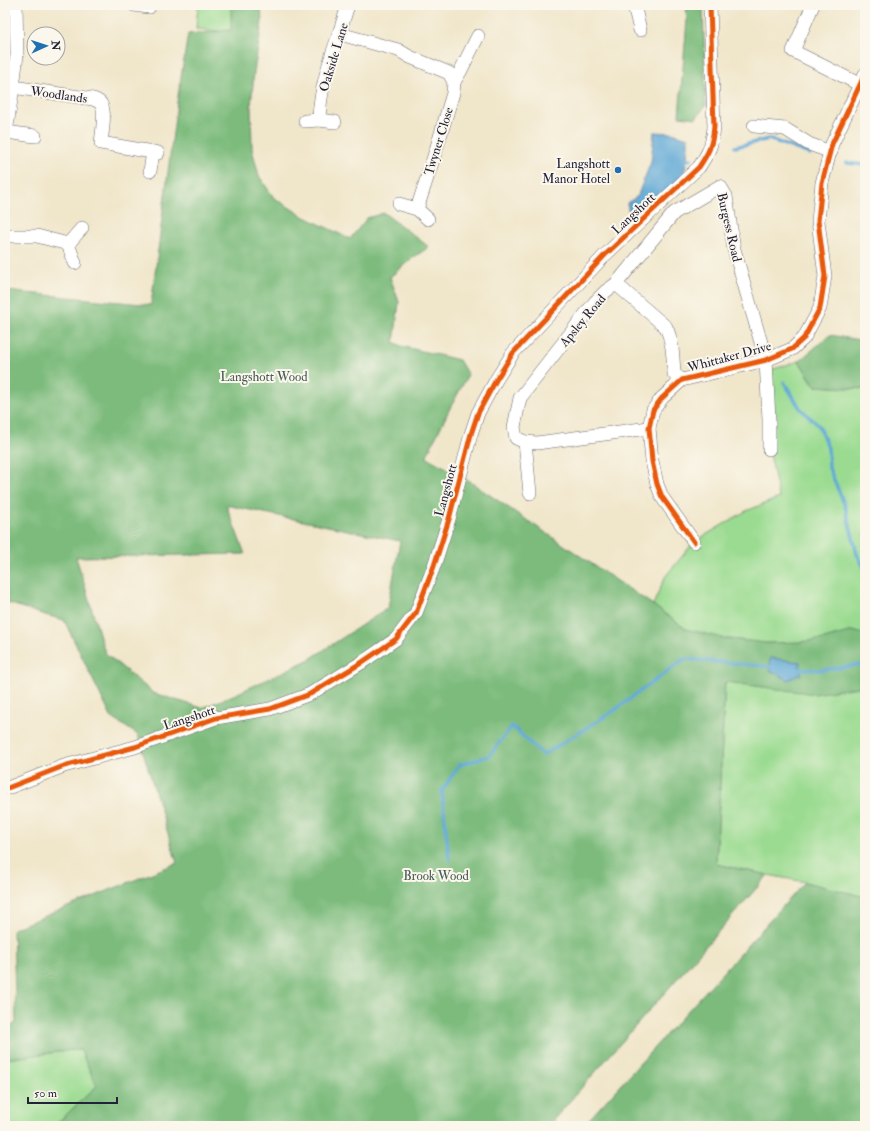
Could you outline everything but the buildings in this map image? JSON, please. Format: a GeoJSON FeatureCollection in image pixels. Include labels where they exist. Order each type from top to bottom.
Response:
{"type":"FeatureCollection","features":[{"type":"Feature","properties":{"kind":"street"},"geometry":{"type":"LineString","coordinates":[[16,5],[17,55],[14,87],[6,132],[35,136]]}},
{"type":"Feature","properties":{"kind":"street"},"geometry":{"type":"LineString","coordinates":[[134,5],[149,7],[150,5]]}},
{"type":"Feature","properties":{"kind":"street","name":"Oakside Lane"},"geometry":{"type":"LineString","coordinates":[[319,120],[319,107],[330,58],[340,34],[348,5]]}},
{"type":"Feature","properties":{"kind":"street"},"geometry":{"type":"LineString","coordinates":[[634,5],[640,30]]}},
{"type":"Feature","properties":{"kind":"street","name":"Langshott"},"geometry":{"type":"LineString","coordinates":[[5,789],[64,766],[135,747],[216,718],[270,709],[310,694],[361,664],[396,639],[416,613],[434,566],[449,519],[471,434],[478,413],[496,380],[513,354],[605,255],[699,167],[710,151],[713,141],[714,127],[710,5]]}},
{"type":"Feature","properties":{"kind":"street"},"geometry":{"type":"LineString","coordinates":[[813,5],[793,51],[862,79]]}},
{"type":"Feature","properties":{"kind":"street"},"geometry":{"type":"LineString","coordinates":[[340,34],[398,50],[451,78]]}},
{"type":"Feature","properties":{"kind":"street","name":"Twyner Close"},"geometry":{"type":"LineString","coordinates":[[417,208],[453,93],[451,78],[460,72],[478,36]]}},
{"type":"Feature","properties":{"kind":"street","name":"Whittaker Drive"},"geometry":{"type":"LineString","coordinates":[[694,542],[662,497],[657,484],[652,461],[649,428],[653,410],[662,398],[682,380],[766,360],[792,349],[804,338],[820,308],[825,276],[818,221],[822,183],[832,144],[862,79]]}},
{"type":"Feature","properties":{"kind":"street","name":"Woodlands"},"geometry":{"type":"LineString","coordinates":[[14,87],[93,99],[100,102],[103,106],[104,114],[100,149],[156,152],[150,171]]}},
{"type":"Feature","properties":{"kind":"street"},"geometry":{"type":"LineString","coordinates":[[305,121],[319,120],[334,122]]}},
{"type":"Feature","properties":{"kind":"street"},"geometry":{"type":"LineString","coordinates":[[754,126],[785,129],[809,144],[831,152]]}},
{"type":"Feature","properties":{"kind":"street","name":"Burgess Road"},"geometry":{"type":"LineString","coordinates":[[616,284],[674,213],[720,186],[726,196],[734,249],[766,360]]}},
{"type":"Feature","properties":{"kind":"street"},"geometry":{"type":"LineString","coordinates":[[399,204],[417,208],[428,218]]}},
{"type":"Feature","properties":{"kind":"street"},"geometry":{"type":"LineString","coordinates":[[68,244],[82,228]]}},
{"type":"Feature","properties":{"kind":"street"},"geometry":{"type":"LineString","coordinates":[[5,236],[37,236],[68,244]]}},
{"type":"Feature","properties":{"kind":"street"},"geometry":{"type":"LineString","coordinates":[[68,244],[75,263]]}},
{"type":"Feature","properties":{"kind":"street","name":"Apsley Road"},"geometry":{"type":"LineString","coordinates":[[525,442],[516,438],[514,427],[520,398],[595,302],[616,284],[666,327],[670,336],[673,351],[674,374],[682,380]]}},
{"type":"Feature","properties":{"kind":"street"},"geometry":{"type":"LineString","coordinates":[[766,360],[769,449]]}},
{"type":"Feature","properties":{"kind":"street"},"geometry":{"type":"LineString","coordinates":[[530,493],[525,442],[537,443],[649,428]]}},
{"type":"Feature","properties":{"kind":"green space"},"geometry":{"type":"Polygon","coordinates":[[[198,5],[242,5],[239,33],[196,29],[198,5]]]}},
{"type":"Feature","properties":{"kind":"green space","name":"Brook Wood"},"geometry":{"type":"Polygon","coordinates":[[[231,5],[261,5],[262,22],[254,72],[251,107],[252,149],[259,176],[274,198],[303,216],[350,239],[367,218],[384,213],[429,247],[411,259],[390,277],[399,302],[394,342],[401,346],[459,360],[468,375],[426,457],[460,475],[653,605],[686,629],[722,638],[766,643],[800,642],[824,639],[852,631],[865,634],[865,686],[815,694],[725,682],[716,864],[768,875],[548,1126],[54,1126],[97,1086],[80,1049],[5,1059],[5,1030],[16,1023],[13,929],[177,863],[138,735],[111,717],[64,620],[5,602],[5,291],[151,305],[177,102],[188,34],[231,30],[231,5]],[[226,505],[245,554],[76,557],[105,653],[153,693],[202,708],[236,694],[310,659],[388,608],[400,541],[226,505]]]}},
{"type":"Feature","properties":{"kind":"green space"},"geometry":{"type":"Polygon","coordinates":[[[686,5],[703,5],[706,105],[696,118],[679,116],[687,20],[686,5]]]}},
{"type":"Feature","properties":{"kind":"green space"},"geometry":{"type":"Polygon","coordinates":[[[830,335],[865,341],[865,389],[815,386],[799,361],[830,335]]]}},
{"type":"Feature","properties":{"kind":"green space"},"geometry":{"type":"Polygon","coordinates":[[[799,361],[815,386],[865,389],[865,897],[805,882],[716,864],[725,681],[653,605],[665,577],[694,542],[746,511],[779,498],[769,449],[767,371],[799,361]]]}},
{"type":"Feature","properties":{"kind":"green space"},"geometry":{"type":"Polygon","coordinates":[[[805,882],[865,897],[865,1126],[583,1126],[805,882]]]}},
{"type":"Feature","properties":{"kind":"green space"},"geometry":{"type":"Polygon","coordinates":[[[80,1049],[97,1086],[54,1126],[5,1126],[5,1059],[80,1049]]]}},
{"type":"Feature","properties":{"kind":"water"},"geometry":{"type":"Polygon","coordinates":[[[654,132],[672,133],[688,138],[687,161],[682,175],[677,181],[664,195],[638,218],[629,213],[627,203],[638,196],[651,162],[654,132]]]}},
{"type":"Feature","properties":{"kind":"water"},"geometry":{"type":"Polygon","coordinates":[[[770,658],[800,662],[801,674],[788,680],[770,670],[770,658]]]}},
{"type":"Feature","properties":{"kind":"waterway"},"geometry":{"type":"LineString","coordinates":[[735,147],[769,139],[810,154]]}},
{"type":"Feature","properties":{"kind":"waterway"},"geometry":{"type":"LineString","coordinates":[[687,160],[691,159]]}},
{"type":"Feature","properties":{"kind":"waterway"},"geometry":{"type":"LineString","coordinates":[[847,163],[865,165]]}},
{"type":"Feature","properties":{"kind":"waterway"},"geometry":{"type":"LineString","coordinates":[[784,382],[800,408],[819,426],[828,448],[829,468],[845,506],[857,554],[865,569]]}},
{"type":"Feature","properties":{"kind":"waterway"},"geometry":{"type":"LineString","coordinates":[[449,859],[442,791],[459,765],[489,756],[512,726],[543,755],[612,712],[684,659],[775,667]]}},
{"type":"Feature","properties":{"kind":"waterway"},"geometry":{"type":"LineString","coordinates":[[797,669],[822,670],[865,664]]}},
{"type":"Feature","properties":{"kind":"cycle path"},"geometry":{"type":"LineString","coordinates":[[5,789],[64,766],[135,747],[216,718],[270,709],[310,694],[361,663],[396,639],[416,613],[434,566],[449,519],[471,434],[478,413],[513,353],[605,255],[699,167],[708,153],[714,127],[710,5]]}},
{"type":"Feature","properties":{"kind":"cycle path"},"geometry":{"type":"LineString","coordinates":[[694,542],[662,497],[657,484],[652,461],[649,428],[653,410],[662,398],[682,380],[766,360],[792,349],[804,338],[820,308],[825,276],[818,221],[822,183],[832,144],[865,74]]}},
{"type":"Feature","properties":{"kind":"place","name":"Langshott Manor Hotel"},"geometry":{"type":"Point","coordinates":[618,170]}},
{"type":"Feature","properties":{"kind":"park label","name":"Langshott Wood"},"geometry":{"type":"Point","coordinates":[264,376]}}]}
